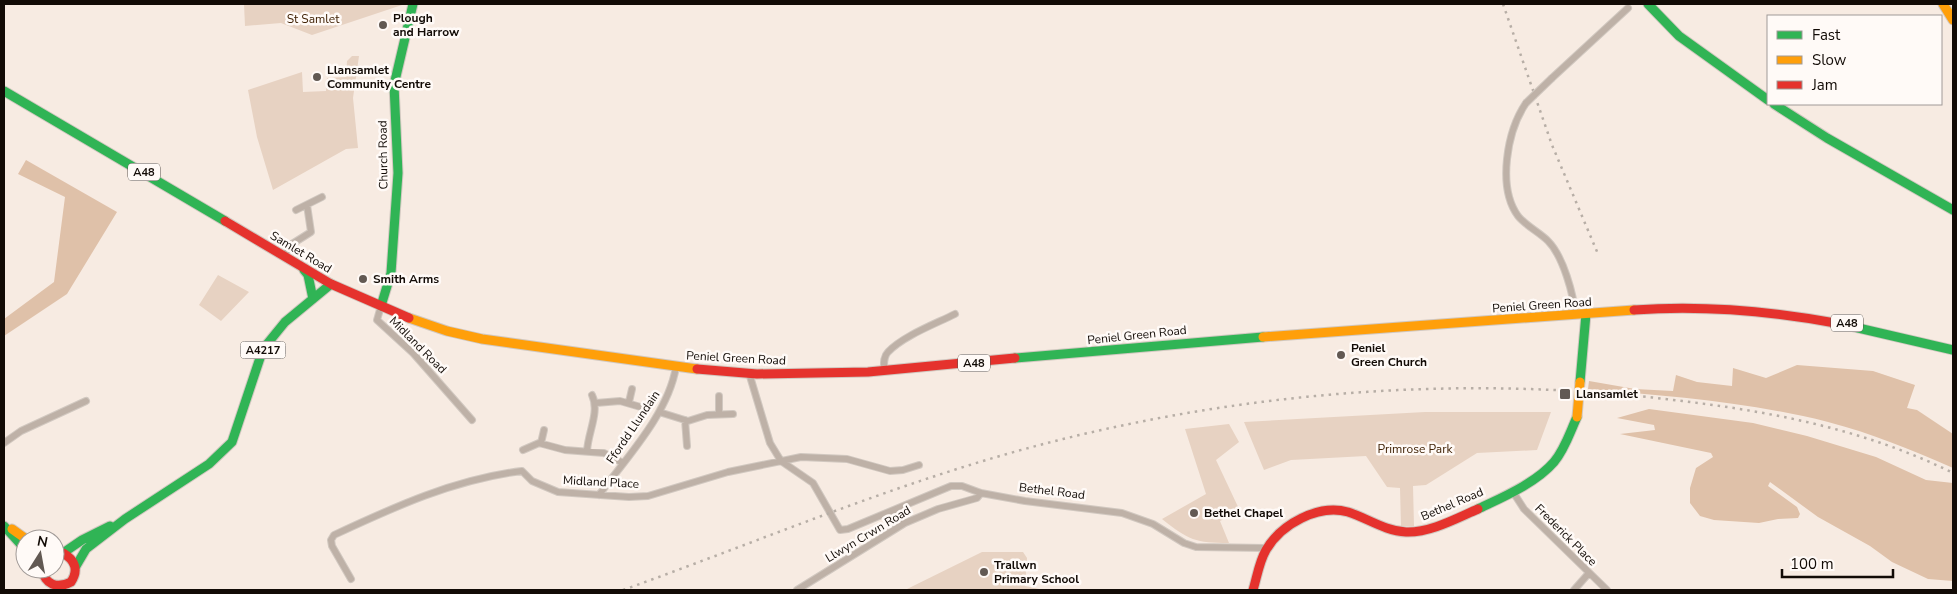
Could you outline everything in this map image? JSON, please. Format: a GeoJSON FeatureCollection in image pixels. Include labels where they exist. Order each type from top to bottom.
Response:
{"type":"FeatureCollection","features":[{"type":"Feature","properties":{"kind":"main road","name":"Church Road"},"geometry":{"type":"LineString","coordinates":[[380,306],[391,273],[398,172],[394,85],[413,4]]}},
{"type":"Feature","properties":{"kind":"main road"},"geometry":{"type":"LineString","coordinates":[[1648,4],[1678,36],[1767,99]]}},
{"type":"Feature","properties":{"kind":"main road"},"geometry":{"type":"LineString","coordinates":[[1943,4],[1953,20]]}},
{"type":"Feature","properties":{"kind":"main road","name":"Samlet Road"},"geometry":{"type":"LineString","coordinates":[[4,91],[88,138],[331,284],[275,333],[263,349],[232,442],[226,450],[209,464],[125,519],[86,548],[76,566],[74,579],[61,588]]}},
{"type":"Feature","properties":{"kind":"main road"},"geometry":{"type":"LineString","coordinates":[[1776,105],[1827,138],[1953,210]]}},
{"type":"Feature","properties":{"kind":"main road"},"geometry":{"type":"LineString","coordinates":[[1942,202],[1953,205]]}},
{"type":"Feature","properties":{"kind":"main road"},"geometry":{"type":"LineString","coordinates":[[297,264],[308,275],[313,299]]}},
{"type":"Feature","properties":{"kind":"main road","name":"Peniel Green Road"},"geometry":{"type":"LineString","coordinates":[[331,284],[419,322],[482,339],[676,367],[749,373],[817,374],[884,371],[1200,341],[1682,307],[1738,308],[1863,326],[1953,350]]}},
{"type":"Feature","properties":{"kind":"main road","name":"Bethel Road"},"geometry":{"type":"LineString","coordinates":[[1267,548],[1297,521],[1319,512],[1340,510],[1384,528],[1416,532],[1445,523],[1513,492],[1550,466],[1565,445],[1577,417],[1586,314]]}},
{"type":"Feature","properties":{"kind":"main road","name":"Samlet Road"},"geometry":{"type":"LineString","coordinates":[[65,549],[125,519]]}},
{"type":"Feature","properties":{"kind":"main road"},"geometry":{"type":"LineString","coordinates":[[4,524],[15,532]]}},
{"type":"Feature","properties":{"kind":"main road"},"geometry":{"type":"LineString","coordinates":[[4,524],[15,537]]}},
{"type":"Feature","properties":{"kind":"main road"},"geometry":{"type":"LineString","coordinates":[[1253,590],[1267,548]]}},
{"type":"Feature","properties":{"kind":"main road"},"geometry":{"type":"LineString","coordinates":[[65,556],[71,558],[76,566]]}},
{"type":"Feature","properties":{"kind":"main road"},"geometry":{"type":"LineString","coordinates":[[47,579],[54,586],[61,588]]}},
{"type":"Feature","properties":{"kind":"street"},"geometry":{"type":"LineString","coordinates":[[1575,315],[1572,291],[1552,245],[1520,218],[1510,200],[1506,180],[1508,156],[1518,117],[1526,103],[1628,8]]}},
{"type":"Feature","properties":{"kind":"street"},"geometry":{"type":"LineString","coordinates":[[296,210],[322,197]]}},
{"type":"Feature","properties":{"kind":"street"},"geometry":{"type":"LineString","coordinates":[[284,256],[292,244],[311,232],[307,205]]}},
{"type":"Feature","properties":{"kind":"street","name":"Midland Road"},"geometry":{"type":"LineString","coordinates":[[380,306],[377,320],[412,353],[472,420]]}},
{"type":"Feature","properties":{"kind":"street"},"geometry":{"type":"LineString","coordinates":[[884,371],[884,361],[888,351],[907,338],[954,314]]}},
{"type":"Feature","properties":{"kind":"street","name":"Ffordd Llundain"},"geometry":{"type":"LineString","coordinates":[[599,495],[659,412],[670,392],[676,367]]}},
{"type":"Feature","properties":{"kind":"street"},"geometry":{"type":"LineString","coordinates":[[749,373],[770,443],[781,461]]}},
{"type":"Feature","properties":{"kind":"street"},"geometry":{"type":"LineString","coordinates":[[629,402],[632,389]]}},
{"type":"Feature","properties":{"kind":"street"},"geometry":{"type":"LineString","coordinates":[[587,451],[596,403],[592,395]]}},
{"type":"Feature","properties":{"kind":"street"},"geometry":{"type":"LineString","coordinates":[[719,396],[719,414]]}},
{"type":"Feature","properties":{"kind":"street"},"geometry":{"type":"LineString","coordinates":[[4,443],[20,431],[86,401]]}},
{"type":"Feature","properties":{"kind":"street"},"geometry":{"type":"LineString","coordinates":[[596,403],[629,402],[644,408]]}},
{"type":"Feature","properties":{"kind":"street"},"geometry":{"type":"LineString","coordinates":[[659,412],[685,420],[719,414],[732,414]]}},
{"type":"Feature","properties":{"kind":"street"},"geometry":{"type":"LineString","coordinates":[[685,420],[687,446]]}},
{"type":"Feature","properties":{"kind":"street"},"geometry":{"type":"LineString","coordinates":[[541,443],[544,430]]}},
{"type":"Feature","properties":{"kind":"street"},"geometry":{"type":"LineString","coordinates":[[523,450],[541,443],[565,450],[587,451],[614,456],[623,462]]}},
{"type":"Feature","properties":{"kind":"street","name":"Midland Place"},"geometry":{"type":"LineString","coordinates":[[351,579],[332,546],[330,540],[334,535],[398,505],[460,483],[522,471],[532,481],[558,492],[629,498],[648,496],[703,479],[801,457],[846,458],[890,471],[903,470],[919,465]]}},
{"type":"Feature","properties":{"kind":"street","name":"Bethel Road"},"geometry":{"type":"LineString","coordinates":[[781,461],[813,483],[840,530],[848,529],[951,486],[962,486],[1025,501],[1122,513],[1154,524],[1184,543],[1196,547],[1267,548]]}},
{"type":"Feature","properties":{"kind":"street","name":"Llwyn Crwn Road"},"geometry":{"type":"LineString","coordinates":[[797,590],[905,523],[938,509],[978,498],[981,492]]}},
{"type":"Feature","properties":{"kind":"street","name":"Frederick Place"},"geometry":{"type":"LineString","coordinates":[[1513,492],[1524,509],[1608,590]]}},
{"type":"Feature","properties":{"kind":"street"},"geometry":{"type":"LineString","coordinates":[[896,509],[905,523]]}},
{"type":"Feature","properties":{"kind":"street"},"geometry":{"type":"LineString","coordinates":[[1574,590],[1589,573]]}},
{"type":"Feature","properties":{"kind":"green space","name":"St Samlet"},"geometry":{"type":"Polygon","coordinates":[[[244,4],[405,4],[312,35],[281,23],[245,26],[244,4]]]}},
{"type":"Feature","properties":{"kind":"green space"},"geometry":{"type":"Polygon","coordinates":[[[352,56],[359,56],[353,98],[358,148],[346,149],[273,190],[257,137],[248,90],[302,72],[303,92],[326,91],[327,78],[346,77],[347,61],[352,56]]]}},
{"type":"Feature","properties":{"kind":"green space"},"geometry":{"type":"Polygon","coordinates":[[[218,275],[249,292],[221,321],[199,305],[218,275]]]}},
{"type":"Feature","properties":{"kind":"green space","name":"Primrose Park"},"geometry":{"type":"Polygon","coordinates":[[[1425,412],[1551,412],[1537,450],[1477,453],[1426,485],[1413,486],[1414,526],[1401,526],[1400,488],[1387,487],[1366,456],[1291,460],[1264,470],[1244,422],[1425,412]]]}},
{"type":"Feature","properties":{"kind":"green space"},"geometry":{"type":"Polygon","coordinates":[[[1229,424],[1239,442],[1216,460],[1240,511],[1220,521],[1229,543],[1200,541],[1179,532],[1162,519],[1206,494],[1185,429],[1229,424]]]}},
{"type":"Feature","properties":{"kind":"green space","name":"Trallwn Primary School"},"geometry":{"type":"Polygon","coordinates":[[[982,552],[1023,552],[1027,558],[1025,586],[1044,590],[905,590],[982,552]]]}},
{"type":"Feature","properties":{"kind":"shaded area"},"geometry":{"type":"Polygon","coordinates":[[[26,160],[117,212],[67,294],[4,336],[4,319],[54,282],[65,197],[18,174],[26,160]]]}},
{"type":"Feature","properties":{"kind":"shaded area"},"geometry":{"type":"Polygon","coordinates":[[[1797,365],[1873,371],[1915,385],[1907,408],[1917,410],[1953,434],[1953,468],[1907,448],[1844,426],[1798,415],[1709,401],[1588,389],[1589,381],[1635,389],[1673,391],[1676,375],[1697,382],[1732,386],[1733,368],[1766,378],[1797,365]]]}},
{"type":"Feature","properties":{"kind":"shaded area"},"geometry":{"type":"Polygon","coordinates":[[[1649,409],[1753,423],[1807,436],[1876,457],[1926,480],[1953,483],[1953,581],[1928,579],[1892,562],[1870,546],[1818,517],[1770,482],[1768,486],[1797,507],[1800,514],[1798,518],[1778,519],[1759,523],[1714,520],[1700,516],[1690,503],[1690,488],[1696,468],[1713,457],[1711,453],[1620,434],[1655,430],[1654,425],[1617,418],[1649,409]]]}},
{"type":"Feature","properties":{"kind":"railway"},"geometry":{"type":"LineString","coordinates":[[1503,4],[1552,145],[1598,254]]}},
{"type":"Feature","properties":{"kind":"railway"},"geometry":{"type":"LineString","coordinates":[[623,590],[853,504],[993,458],[1077,436],[1162,418],[1248,404],[1335,394],[1422,389],[1509,389],[1596,392],[1682,401],[1752,411],[1821,425],[1888,446],[1921,458],[1953,473]]}},
{"type":"Feature","properties":{"kind":"traffic: fast"},"geometry":{"type":"LineString","coordinates":[[381,306],[391,273],[398,173],[394,85],[413,4]]}},
{"type":"Feature","properties":{"kind":"traffic: fast"},"geometry":{"type":"LineString","coordinates":[[1648,4],[1679,36],[1767,99]]}},
{"type":"Feature","properties":{"kind":"traffic: fast"},"geometry":{"type":"LineString","coordinates":[[4,91],[225,221]]}},
{"type":"Feature","properties":{"kind":"traffic: fast"},"geometry":{"type":"LineString","coordinates":[[1776,105],[1827,138],[1953,210]]}},
{"type":"Feature","properties":{"kind":"traffic: fast"},"geometry":{"type":"LineString","coordinates":[[304,270],[308,275],[313,299]]}},
{"type":"Feature","properties":{"kind":"traffic: fast"},"geometry":{"type":"LineString","coordinates":[[76,566],[86,549],[125,519],[209,464],[232,442],[263,349],[285,322],[331,284]]}},
{"type":"Feature","properties":{"kind":"traffic: fast"},"geometry":{"type":"LineString","coordinates":[[1580,382],[1586,314]]}},
{"type":"Feature","properties":{"kind":"traffic: fast"},"geometry":{"type":"LineString","coordinates":[[1841,324],[1953,350]]}},
{"type":"Feature","properties":{"kind":"traffic: fast"},"geometry":{"type":"LineString","coordinates":[[1015,358],[1263,337]]}},
{"type":"Feature","properties":{"kind":"traffic: fast"},"geometry":{"type":"LineString","coordinates":[[1478,509],[1519,489],[1547,470],[1561,452],[1577,417]]}},
{"type":"Feature","properties":{"kind":"traffic: fast"},"geometry":{"type":"LineString","coordinates":[[4,526],[15,538]]}},
{"type":"Feature","properties":{"kind":"traffic: fast"},"geometry":{"type":"LineString","coordinates":[[65,552],[82,540],[110,526]]}},
{"type":"Feature","properties":{"kind":"traffic: slow"},"geometry":{"type":"LineString","coordinates":[[1943,4],[1953,20]]}},
{"type":"Feature","properties":{"kind":"traffic: slow"},"geometry":{"type":"LineString","coordinates":[[1263,337],[1634,310]]}},
{"type":"Feature","properties":{"kind":"traffic: slow"},"geometry":{"type":"LineString","coordinates":[[409,318],[447,331],[482,339],[697,369]]}},
{"type":"Feature","properties":{"kind":"traffic: slow"},"geometry":{"type":"LineString","coordinates":[[1577,417],[1580,382]]}},
{"type":"Feature","properties":{"kind":"traffic: jam"},"geometry":{"type":"LineString","coordinates":[[225,221],[331,284],[409,318]]}},
{"type":"Feature","properties":{"kind":"traffic: jam"},"geometry":{"type":"LineString","coordinates":[[1634,310],[1686,308],[1738,310],[1841,324]]}},
{"type":"Feature","properties":{"kind":"traffic: jam"},"geometry":{"type":"LineString","coordinates":[[697,369],[757,374],[868,372],[1015,358]]}},
{"type":"Feature","properties":{"kind":"traffic: jam"},"geometry":{"type":"LineString","coordinates":[[1253,590],[1266,550],[1281,532],[1301,518],[1336,510],[1348,512],[1383,527],[1398,531],[1415,532],[1434,528],[1478,509]]}},
{"type":"Feature","properties":{"kind":"traffic: jam"},"geometry":{"type":"LineString","coordinates":[[46,579],[56,585],[71,582],[75,569],[73,562],[65,555]]}},
{"type":"Feature","properties":{"kind":"place","name":"Plough and Harrow"},"geometry":{"type":"Point","coordinates":[383,25]}},
{"type":"Feature","properties":{"kind":"place","name":"Llansamlet Community Centre"},"geometry":{"type":"Point","coordinates":[317,77]}},
{"type":"Feature","properties":{"kind":"place","name":"Smith Arms"},"geometry":{"type":"Point","coordinates":[363,279]}},
{"type":"Feature","properties":{"kind":"place","name":"Peniel Green Church"},"geometry":{"type":"Point","coordinates":[1341,355]}},
{"type":"Feature","properties":{"kind":"place","name":"Llansamlet"},"geometry":{"type":"Point","coordinates":[1565,394]}},
{"type":"Feature","properties":{"kind":"place","name":"Bethel Chapel"},"geometry":{"type":"Point","coordinates":[1194,513]}},
{"type":"Feature","properties":{"kind":"place","name":"Trallwn Primary School"},"geometry":{"type":"Point","coordinates":[984,572]}}]}
